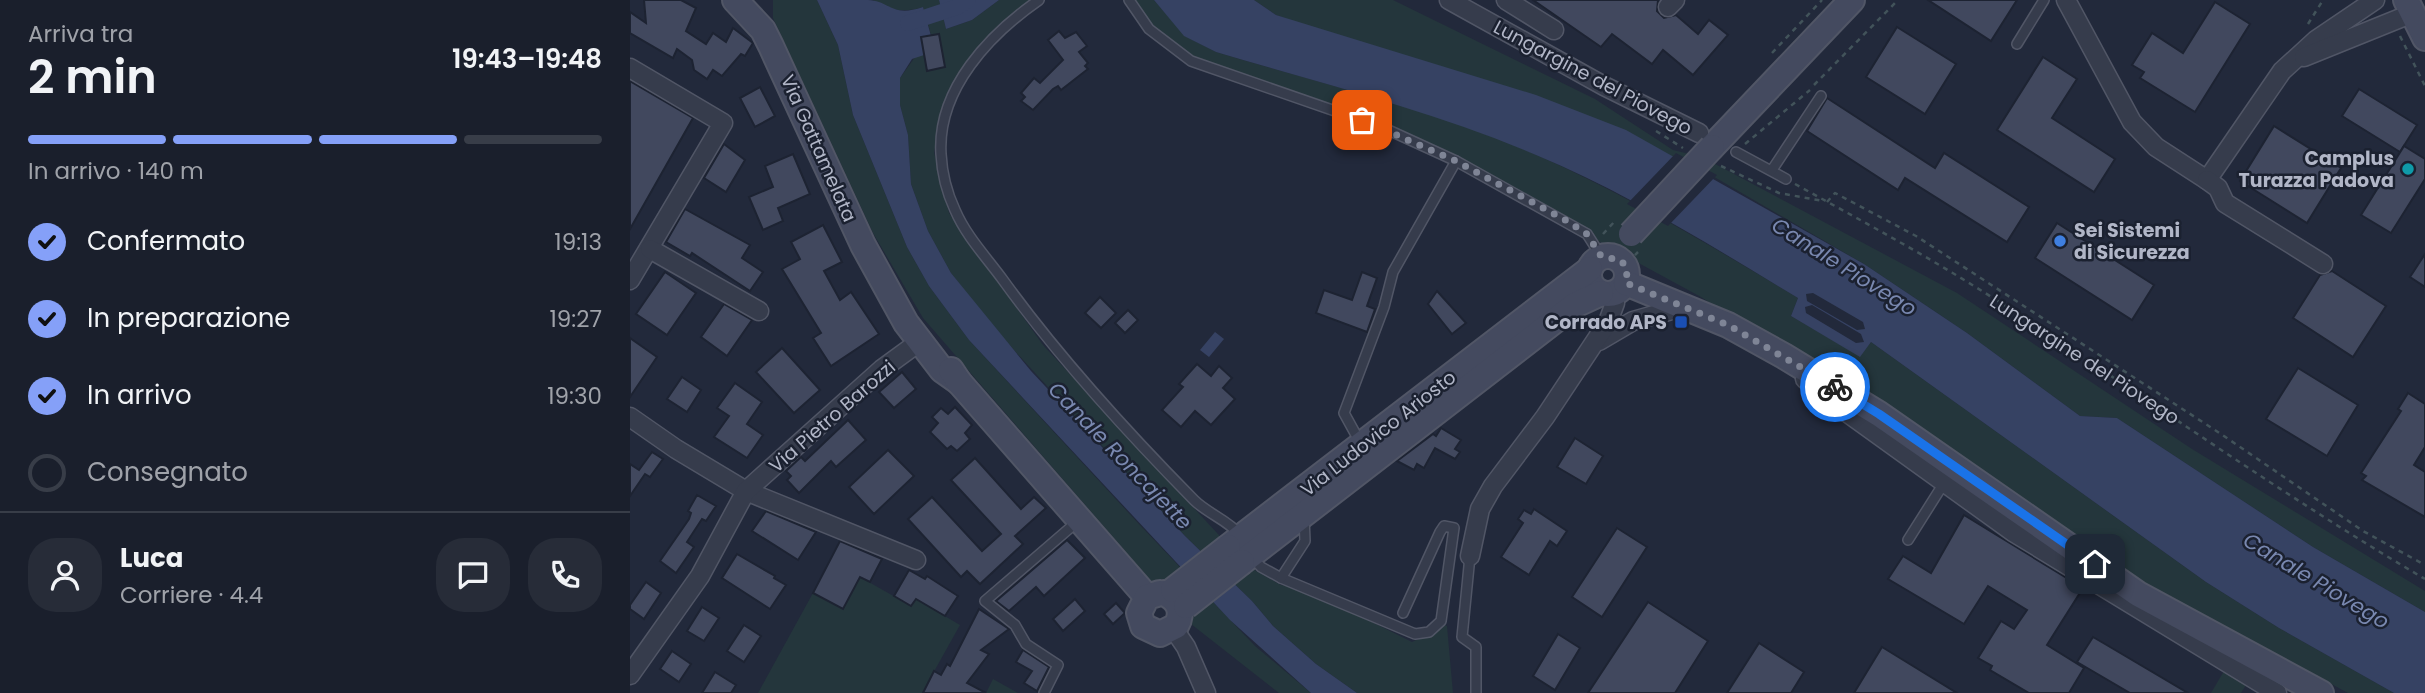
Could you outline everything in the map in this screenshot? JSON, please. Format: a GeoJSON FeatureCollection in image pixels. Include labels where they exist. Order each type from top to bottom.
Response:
{"type":"FeatureCollection","features":[{"type":"Feature","properties":{"kind":"main road","name":"Via Gattamelata"},"geometry":{"type":"LineString","coordinates":[[736,0],[772,46],[863,245],[919,342],[942,370],[959,382]]}},
{"type":"Feature","properties":{"kind":"main road"},"geometry":{"type":"LineString","coordinates":[[1716,144],[1852,0]]}},
{"type":"Feature","properties":{"kind":"main road"},"geometry":{"type":"LineString","coordinates":[[2410,7],[2413,38]]}},
{"type":"Feature","properties":{"kind":"main road","name":"Via Ludovico Ariosto"},"geometry":{"type":"LineString","coordinates":[[1171,604],[1240,550],[1362,445],[1602,261],[1638,240],[1716,144]]}},
{"type":"Feature","properties":{"kind":"main road"},"geometry":{"type":"LineString","coordinates":[[1620,285],[1626,268],[1602,261],[1591,283],[1620,285],[1686,306],[1784,356],[1879,414],[2138,594],[2321,693]]}},
{"type":"Feature","properties":{"kind":"main road","name":"Via Ludovico Ariosto"},"geometry":{"type":"LineString","coordinates":[[1240,550],[1303,514],[1575,305],[1620,285]]}},
{"type":"Feature","properties":{"kind":"main road","name":"Via Gattamelata"},"geometry":{"type":"LineString","coordinates":[[896,302],[914,319],[959,382],[1079,520],[1171,604]]}},
{"type":"Feature","properties":{"kind":"street","name":"Lungargine del Piovego"},"geometry":{"type":"LineString","coordinates":[[1449,0],[1604,86],[1716,144]]}},
{"type":"Feature","properties":{"kind":"street"},"geometry":{"type":"LineString","coordinates":[[1506,0],[1554,30]]}},
{"type":"Feature","properties":{"kind":"street"},"geometry":{"type":"LineString","coordinates":[[2066,0],[2132,122],[2156,147],[2218,188],[2225,203],[2323,264]]}},
{"type":"Feature","properties":{"kind":"street"},"geometry":{"type":"LineString","coordinates":[[2207,180],[2282,71],[2316,40],[2375,0]]}},
{"type":"Feature","properties":{"kind":"street"},"geometry":{"type":"LineString","coordinates":[[2294,61],[2410,7]]}},
{"type":"Feature","properties":{"kind":"street"},"geometry":{"type":"LineString","coordinates":[[630,68],[723,123],[630,280]]}},
{"type":"Feature","properties":{"kind":"street"},"geometry":{"type":"LineString","coordinates":[[650,249],[759,311]]}},
{"type":"Feature","properties":{"kind":"street"},"geometry":{"type":"LineString","coordinates":[[1470,556],[1480,509],[1493,486],[1545,417],[1591,347],[1614,309],[1620,285]]}},
{"type":"Feature","properties":{"kind":"street"},"geometry":{"type":"LineString","coordinates":[[1591,347],[1633,321],[1686,306]]}},
{"type":"Feature","properties":{"kind":"street","name":"Via Pietro Barozzi"},"geometry":{"type":"LineString","coordinates":[[630,675],[699,576],[746,491],[882,369],[919,342]]}},
{"type":"Feature","properties":{"kind":"street"},"geometry":{"type":"LineString","coordinates":[[1784,356],[1831,401],[1944,483],[2083,577],[2277,693]]}},
{"type":"Feature","properties":{"kind":"street","name":"Via Pietro Barozzi"},"geometry":{"type":"LineString","coordinates":[[630,417],[676,449],[746,491],[916,560]]}},
{"type":"Feature","properties":{"kind":"street","name":"Via Gattamelata"},"geometry":{"type":"LineString","coordinates":[[1171,604],[1206,693]]}},
{"type":"Feature","properties":{"kind":"lane"},"geometry":{"type":"LineString","coordinates":[[1039,0],[976,56],[956,87],[946,116],[940,150],[943,174],[955,212],[1048,342],[1167,473],[1208,514],[1232,527],[1240,550],[1261,567],[1281,578],[1415,634],[1429,632],[1441,621],[1454,528],[1444,526],[1440,531],[1403,613]]}},
{"type":"Feature","properties":{"kind":"lane"},"geometry":{"type":"LineString","coordinates":[[1129,0],[1149,29],[1191,61],[1384,128],[1456,161],[1587,234],[1602,261]]}},
{"type":"Feature","properties":{"kind":"lane"},"geometry":{"type":"LineString","coordinates":[[2017,44],[2044,0]]}},
{"type":"Feature","properties":{"kind":"lane"},"geometry":{"type":"LineString","coordinates":[[1772,170],[1821,96]]}},
{"type":"Feature","properties":{"kind":"lane","name":"Lungargine del Piovego"},"geometry":{"type":"LineString","coordinates":[[1716,144],[1786,179]]}},
{"type":"Feature","properties":{"kind":"lane"},"geometry":{"type":"LineString","coordinates":[[1362,445],[1344,413],[1384,307],[1393,272],[1456,161]]}},
{"type":"Feature","properties":{"kind":"lane"},"geometry":{"type":"LineString","coordinates":[[1909,540],[1944,483]]}},
{"type":"Feature","properties":{"kind":"lane"},"geometry":{"type":"LineString","coordinates":[[1281,578],[1305,541],[1303,514]]}},
{"type":"Feature","properties":{"kind":"lane"},"geometry":{"type":"LineString","coordinates":[[1044,693],[1058,665],[1026,644],[1015,625],[985,601],[1079,520]]}},
{"type":"Feature","properties":{"kind":"lane"},"geometry":{"type":"LineString","coordinates":[[1470,556],[1462,637],[1476,647],[1476,693]]}},
{"type":"Feature","properties":{"kind":"path"},"geometry":{"type":"LineString","coordinates":[[1716,144],[1806,93],[1898,0]]}},
{"type":"Feature","properties":{"kind":"path"},"geometry":{"type":"LineString","coordinates":[[2413,38],[2425,86]]}},
{"type":"Feature","properties":{"kind":"path","name":"Lungargine del Piovego"},"geometry":{"type":"LineString","coordinates":[[1786,179],[1991,297],[2338,526],[2425,579]]}},
{"type":"Feature","properties":{"kind":"path"},"geometry":{"type":"LineString","coordinates":[[1827,202],[1835,193],[1916,236],[2229,439],[2363,531],[2425,565]]}},
{"type":"Feature","properties":{"kind":"path"},"geometry":{"type":"LineString","coordinates":[[1620,285],[1634,263],[1638,240]]}},
{"type":"Feature","properties":{"kind":"shaded area"},"geometry":{"type":"Polygon","coordinates":[[[773,0],[817,0],[838,45],[853,115],[907,247],[929,286],[969,340],[1255,646],[1311,693],[1279,693],[1191,624],[1190,620],[1194,617],[1182,599],[1166,585],[1152,582],[923,318],[873,233],[773,18],[773,0]]]}},
{"type":"Feature","properties":{"kind":"shaded area"},"geometry":{"type":"Polygon","coordinates":[[[873,0],[939,0],[946,29],[972,20],[999,0],[1042,0],[994,37],[949,89],[934,152],[949,213],[1043,345],[1230,547],[1256,571],[1281,585],[1308,590],[1412,642],[1429,634],[1434,621],[1447,626],[1453,693],[1357,693],[1316,664],[1273,626],[1252,601],[1185,536],[989,323],[951,273],[928,231],[911,184],[908,135],[900,105],[900,78],[931,35],[923,7],[897,10],[873,0]]]}},
{"type":"Feature","properties":{"kind":"shaded area"},"geometry":{"type":"Polygon","coordinates":[[[1124,0],[1154,0],[1185,36],[1216,52],[1460,125],[1539,156],[1638,205],[1798,298],[1791,316],[1860,356],[1871,342],[2206,582],[2279,628],[2394,693],[2348,693],[2117,568],[1701,297],[1508,192],[1381,130],[1189,63],[1147,31],[1124,0]]]}},
{"type":"Feature","properties":{"kind":"shaded area"},"geometry":{"type":"Polygon","coordinates":[[[1254,0],[1393,0],[1595,99],[1673,150],[1702,157],[1957,293],[2192,449],[2425,591],[2425,612],[2313,547],[2117,418],[2080,416],[1967,333],[1864,264],[1704,171],[1276,15],[1254,0]]]}},
{"type":"Feature","properties":{"kind":"shaded area"},"geometry":{"type":"Polygon","coordinates":[[[860,577],[911,606],[916,599],[960,625],[922,693],[758,693],[813,593],[843,609],[860,577]]]}},
{"type":"Feature","properties":{"kind":"shaded area"},"geometry":{"type":"Polygon","coordinates":[[[2224,671],[2246,685],[2241,693],[2211,693],[2224,671]]]}},
{"type":"Feature","properties":{"kind":"shaded area"},"geometry":{"type":"Polygon","coordinates":[[[993,679],[1018,693],[986,693],[993,679]]]}},
{"type":"Feature","properties":{"kind":"water"},"geometry":{"type":"Polygon","coordinates":[[[817,0],[876,1],[904,11],[923,7],[931,36],[924,55],[912,59],[900,78],[900,105],[908,135],[911,184],[928,231],[951,273],[1031,371],[1185,536],[1252,601],[1273,626],[1316,664],[1357,693],[1311,693],[1230,620],[969,340],[929,286],[907,247],[853,115],[838,45],[817,0]]]}},
{"type":"Feature","properties":{"kind":"water"},"geometry":{"type":"Polygon","coordinates":[[[939,0],[999,0],[972,20],[946,29],[939,0]]]}},
{"type":"Feature","properties":{"kind":"water","name":"Canale Piovego"},"geometry":{"type":"Polygon","coordinates":[[[1154,0],[1254,0],[1276,15],[1536,95],[1626,130],[1864,264],[1967,333],[2080,416],[2117,418],[2313,547],[2425,612],[2425,693],[2394,693],[2279,628],[2206,582],[1871,342],[1860,357],[1791,316],[1798,298],[1637,203],[1570,170],[1497,139],[1378,99],[1216,52],[1184,36],[1154,0]],[[1813,293],[1806,294],[1807,301],[1857,330],[1865,329],[1863,322],[1813,293]],[[1812,305],[1805,307],[1806,313],[1856,343],[1864,342],[1861,334],[1812,305]]]}},
{"type":"Feature","properties":{"kind":"water"},"geometry":{"type":"Polygon","coordinates":[[[1215,332],[1224,339],[1209,357],[1200,350],[1215,332]]]}},
{"type":"Feature","properties":{"kind":"pier"},"geometry":{"type":"Polygon","coordinates":[[[1676,153],[1717,175],[1668,226],[1627,204],[1676,153]]]}},
{"type":"Feature","properties":{"kind":"building"},"geometry":{"type":"Polygon","coordinates":[[[644,0],[681,0],[696,8],[686,31],[706,44],[713,33],[726,42],[733,28],[753,43],[745,56],[741,54],[722,76],[713,70],[707,79],[694,70],[692,60],[677,49],[673,58],[630,33],[630,12],[646,23],[644,0]]]}},
{"type":"Feature","properties":{"kind":"building"},"geometry":{"type":"Polygon","coordinates":[[[1533,0],[1658,0],[1657,11],[1664,18],[1676,15],[1698,34],[1709,20],[1728,35],[1693,75],[1663,50],[1652,64],[1612,34],[1601,47],[1533,0]]]}},
{"type":"Feature","properties":{"kind":"building"},"geometry":{"type":"Polygon","coordinates":[[[1928,0],[2017,0],[1991,41],[1928,0]]]}},
{"type":"Feature","properties":{"kind":"building"},"geometry":{"type":"Polygon","coordinates":[[[2215,2],[2250,24],[2195,112],[2140,78],[2144,72],[2132,65],[2152,33],[2183,53],[2215,2]]]}},
{"type":"Feature","properties":{"kind":"building"},"geometry":{"type":"Polygon","coordinates":[[[1897,27],[1956,64],[1925,114],[1866,77],[1897,27]]]}},
{"type":"Feature","properties":{"kind":"building"},"geometry":{"type":"Polygon","coordinates":[[[1059,31],[1065,38],[1076,32],[1087,46],[1079,52],[1088,63],[1085,66],[1088,69],[1061,90],[1058,86],[1053,89],[1033,110],[1021,101],[1025,97],[1021,93],[1034,78],[1040,83],[1063,60],[1048,40],[1059,31]]]}},
{"type":"Feature","properties":{"kind":"building"},"geometry":{"type":"Polygon","coordinates":[[[939,34],[945,67],[927,71],[921,37],[939,34]]]}},
{"type":"Feature","properties":{"kind":"building"},"geometry":{"type":"Polygon","coordinates":[[[2043,57],[2077,79],[2052,118],[2115,159],[2094,192],[1997,130],[2043,57]]]}},
{"type":"Feature","properties":{"kind":"building"},"geometry":{"type":"Polygon","coordinates":[[[630,81],[693,118],[630,229],[630,81]]]}},
{"type":"Feature","properties":{"kind":"building"},"geometry":{"type":"Polygon","coordinates":[[[760,87],[775,116],[755,127],[740,98],[760,87]]]}},
{"type":"Feature","properties":{"kind":"building"},"geometry":{"type":"Polygon","coordinates":[[[2359,89],[2417,125],[2400,152],[2342,116],[2359,89]]]}},
{"type":"Feature","properties":{"kind":"building"},"geometry":{"type":"Polygon","coordinates":[[[1827,98],[1935,168],[1944,153],[2029,207],[2007,242],[1905,178],[1898,190],[1807,131],[1827,98]]]}},
{"type":"Feature","properties":{"kind":"building"},"geometry":{"type":"Polygon","coordinates":[[[2274,126],[2341,168],[2307,223],[2240,181],[2274,126]]]}},
{"type":"Feature","properties":{"kind":"building"},"geometry":{"type":"Polygon","coordinates":[[[724,144],[745,160],[726,192],[704,178],[724,144]]]}},
{"type":"Feature","properties":{"kind":"building"},"geometry":{"type":"Polygon","coordinates":[[[2404,146],[2425,159],[2425,179],[2391,233],[2361,215],[2404,146]]]}},
{"type":"Feature","properties":{"kind":"building"},"geometry":{"type":"Polygon","coordinates":[[[793,154],[810,194],[778,208],[783,221],[763,230],[749,197],[773,187],[765,166],[793,154]]]}},
{"type":"Feature","properties":{"kind":"building"},"geometry":{"type":"Polygon","coordinates":[[[685,209],[750,245],[742,258],[763,272],[750,291],[692,253],[690,256],[666,242],[685,209]]]}},
{"type":"Feature","properties":{"kind":"building"},"geometry":{"type":"Polygon","coordinates":[[[2057,223],[2154,285],[2132,320],[2035,258],[2057,223]]]}},
{"type":"Feature","properties":{"kind":"building"},"geometry":{"type":"Polygon","coordinates":[[[823,225],[842,262],[824,271],[840,300],[851,292],[879,334],[831,366],[813,338],[821,333],[782,269],[800,259],[791,242],[823,225]]]}},
{"type":"Feature","properties":{"kind":"building"},"geometry":{"type":"Polygon","coordinates":[[[2425,254],[2425,287],[2410,277],[2425,254]]]}},
{"type":"Feature","properties":{"kind":"building"},"geometry":{"type":"Polygon","coordinates":[[[2332,271],[2386,306],[2353,357],[2293,318],[2320,275],[2332,271]]]}},
{"type":"Feature","properties":{"kind":"building"},"geometry":{"type":"Polygon","coordinates":[[[665,272],[696,293],[667,335],[636,314],[665,272]]]}},
{"type":"Feature","properties":{"kind":"building"},"geometry":{"type":"Polygon","coordinates":[[[1362,272],[1377,278],[1367,306],[1375,309],[1367,332],[1316,313],[1324,290],[1352,300],[1362,272]]]}},
{"type":"Feature","properties":{"kind":"building"},"geometry":{"type":"Polygon","coordinates":[[[1437,291],[1466,323],[1452,334],[1428,304],[1437,291]]]}},
{"type":"Feature","properties":{"kind":"building"},"geometry":{"type":"Polygon","coordinates":[[[1100,297],[1116,313],[1101,328],[1085,313],[1100,297]]]}},
{"type":"Feature","properties":{"kind":"building"},"geometry":{"type":"Polygon","coordinates":[[[724,304],[752,320],[727,356],[701,337],[724,304]]]}},
{"type":"Feature","properties":{"kind":"building"},"geometry":{"type":"Polygon","coordinates":[[[1128,310],[1138,320],[1125,333],[1115,323],[1128,310]]]}},
{"type":"Feature","properties":{"kind":"building"},"geometry":{"type":"Polygon","coordinates":[[[630,338],[657,357],[630,397],[630,338]]]}},
{"type":"Feature","properties":{"kind":"building"},"geometry":{"type":"Polygon","coordinates":[[[782,348],[820,390],[794,413],[756,372],[782,348]]]}},
{"type":"Feature","properties":{"kind":"building"},"geometry":{"type":"Polygon","coordinates":[[[1197,364],[1211,376],[1219,366],[1232,378],[1223,388],[1235,399],[1211,425],[1195,411],[1181,427],[1162,410],[1183,387],[1179,384],[1197,364]]]}},
{"type":"Feature","properties":{"kind":"building"},"geometry":{"type":"Polygon","coordinates":[[[2298,368],[2358,405],[2327,456],[2266,419],[2298,368]]]}},
{"type":"Feature","properties":{"kind":"building"},"geometry":{"type":"Polygon","coordinates":[[[902,372],[916,389],[894,408],[879,392],[902,372]]]}},
{"type":"Feature","properties":{"kind":"building"},"geometry":{"type":"Polygon","coordinates":[[[682,377],[701,390],[687,412],[667,399],[682,377]]]}},
{"type":"Feature","properties":{"kind":"building"},"geometry":{"type":"Polygon","coordinates":[[[735,383],[762,402],[747,424],[763,435],[747,458],[714,437],[729,416],[717,408],[735,383]]]}},
{"type":"Feature","properties":{"kind":"building"},"geometry":{"type":"Polygon","coordinates":[[[2408,393],[2425,404],[2425,447],[2414,465],[2425,472],[2425,517],[2362,480],[2366,476],[2361,473],[2401,411],[2398,409],[2408,393]]]}},
{"type":"Feature","properties":{"kind":"building"},"geometry":{"type":"Polygon","coordinates":[[[955,407],[972,425],[965,433],[970,439],[957,451],[951,446],[947,449],[930,432],[938,423],[932,417],[941,408],[948,414],[955,407]]]}},
{"type":"Feature","properties":{"kind":"building"},"geometry":{"type":"Polygon","coordinates":[[[848,420],[866,440],[836,467],[831,461],[799,493],[787,480],[791,476],[786,471],[801,457],[805,461],[848,420]]]}},
{"type":"Feature","properties":{"kind":"building"},"geometry":{"type":"Polygon","coordinates":[[[1441,428],[1461,440],[1455,449],[1460,452],[1455,459],[1435,448],[1424,468],[1417,464],[1414,470],[1397,461],[1433,434],[1436,436],[1441,428]]]}},
{"type":"Feature","properties":{"kind":"building"},"geometry":{"type":"Polygon","coordinates":[[[1575,438],[1603,456],[1586,484],[1557,467],[1575,438]]]}},
{"type":"Feature","properties":{"kind":"building"},"geometry":{"type":"Polygon","coordinates":[[[888,450],[914,476],[874,514],[849,487],[888,450]]]}},
{"type":"Feature","properties":{"kind":"building"},"geometry":{"type":"Polygon","coordinates":[[[652,452],[663,459],[650,477],[645,474],[630,496],[630,464],[639,470],[652,452]]]}},
{"type":"Feature","properties":{"kind":"building"},"geometry":{"type":"Polygon","coordinates":[[[975,458],[1021,509],[1034,497],[1046,508],[1015,536],[1023,544],[980,584],[967,571],[961,577],[908,519],[932,497],[982,551],[1001,534],[951,480],[975,458]]]}},
{"type":"Feature","properties":{"kind":"building"},"geometry":{"type":"Polygon","coordinates":[[[697,495],[716,506],[706,521],[702,519],[687,542],[694,547],[676,573],[660,561],[689,519],[691,513],[688,511],[697,495]]]}},
{"type":"Feature","properties":{"kind":"building"},"geometry":{"type":"Polygon","coordinates":[[[1534,509],[1567,531],[1557,546],[1550,541],[1529,575],[1501,557],[1523,523],[1518,519],[1524,510],[1531,514],[1534,509]]]}},
{"type":"Feature","properties":{"kind":"building"},"geometry":{"type":"Polygon","coordinates":[[[766,511],[816,532],[798,560],[752,531],[766,511]]]}},
{"type":"Feature","properties":{"kind":"building"},"geometry":{"type":"Polygon","coordinates":[[[1964,515],[2083,588],[2047,645],[2084,668],[2069,693],[2029,693],[1990,670],[1992,666],[1978,658],[2001,621],[2014,629],[2027,610],[1988,586],[1964,624],[1888,579],[1903,556],[1931,573],[1964,515]]]}},
{"type":"Feature","properties":{"kind":"building"},"geometry":{"type":"Polygon","coordinates":[[[1617,528],[1647,547],[1602,617],[1572,597],[1617,528]]]}},
{"type":"Feature","properties":{"kind":"building"},"geometry":{"type":"Polygon","coordinates":[[[1067,540],[1085,558],[1044,596],[1036,587],[1009,611],[996,601],[1067,540]]]}},
{"type":"Feature","properties":{"kind":"building"},"geometry":{"type":"Polygon","coordinates":[[[840,541],[882,559],[870,582],[860,577],[843,609],[813,593],[840,541]]]}},
{"type":"Feature","properties":{"kind":"building"},"geometry":{"type":"Polygon","coordinates":[[[737,554],[786,585],[770,609],[722,578],[737,554]]]}},
{"type":"Feature","properties":{"kind":"building"},"geometry":{"type":"Polygon","coordinates":[[[909,570],[925,579],[927,576],[958,596],[945,616],[916,599],[911,606],[894,596],[909,570]]]}},
{"type":"Feature","properties":{"kind":"building"},"geometry":{"type":"Polygon","coordinates":[[[646,582],[661,593],[644,619],[630,609],[630,605],[646,582]]]}},
{"type":"Feature","properties":{"kind":"building"},"geometry":{"type":"Polygon","coordinates":[[[1075,599],[1085,611],[1063,631],[1053,619],[1075,599]]]}},
{"type":"Feature","properties":{"kind":"building"},"geometry":{"type":"Polygon","coordinates":[[[1648,602],[1708,641],[1675,693],[1588,693],[1648,602]]]}},
{"type":"Feature","properties":{"kind":"building"},"geometry":{"type":"Polygon","coordinates":[[[1116,603],[1125,613],[1113,624],[1104,614],[1116,603]]]}},
{"type":"Feature","properties":{"kind":"building"},"geometry":{"type":"Polygon","coordinates":[[[702,607],[719,618],[704,641],[687,631],[702,607]]]}},
{"type":"Feature","properties":{"kind":"building"},"geometry":{"type":"Polygon","coordinates":[[[979,609],[1009,629],[981,650],[989,654],[967,683],[986,693],[923,693],[934,671],[941,675],[947,664],[950,666],[979,609]]]}},
{"type":"Feature","properties":{"kind":"building"},"geometry":{"type":"Polygon","coordinates":[[[744,625],[761,636],[744,662],[727,651],[744,625]]]}},
{"type":"Feature","properties":{"kind":"building"},"geometry":{"type":"Polygon","coordinates":[[[1558,634],[1580,648],[1555,690],[1533,676],[1558,634]]]}},
{"type":"Feature","properties":{"kind":"building"},"geometry":{"type":"Polygon","coordinates":[[[2093,637],[2188,693],[2130,693],[2077,662],[2093,637]]]}},
{"type":"Feature","properties":{"kind":"building"},"geometry":{"type":"Polygon","coordinates":[[[1759,643],[1804,672],[1791,693],[1727,693],[1759,643]]]}},
{"type":"Feature","properties":{"kind":"building"},"geometry":{"type":"Polygon","coordinates":[[[1882,647],[1957,693],[1854,693],[1882,647]]]}},
{"type":"Feature","properties":{"kind":"building"},"geometry":{"type":"Polygon","coordinates":[[[1023,650],[1049,667],[1037,691],[1024,683],[1032,671],[1016,662],[1023,650]]]}},
{"type":"Feature","properties":{"kind":"building"},"geometry":{"type":"Polygon","coordinates":[[[672,651],[691,664],[679,682],[660,669],[672,651]]]}},
{"type":"Feature","properties":{"kind":"building"},"geometry":{"type":"Polygon","coordinates":[[[715,672],[736,685],[731,693],[702,693],[715,672]]]}},
{"type":"Feature","properties":{"kind":"waterway","name":"Canale Roncajette"},"geometry":{"type":"LineString","coordinates":[[908,23],[957,7],[968,0]]}},
{"type":"Feature","properties":{"kind":"way so far"},"geometry":{"type":"LineString","coordinates":[[1362,120],[1456,161],[1567,221],[1596,243],[1601,256],[1615,257],[1622,261],[1628,275],[1626,283],[1728,325],[1835,387]]}},
{"type":"Feature","properties":{"kind":"place","name":"Camplus Turazza Padova"},"geometry":{"type":"Point","coordinates":[2408,169]}},
{"type":"Feature","properties":{"kind":"place","name":"Sei Sistemi di Sicurezza"},"geometry":{"type":"Point","coordinates":[2060,241]}},
{"type":"Feature","properties":{"kind":"place","name":"Corrado APS"},"geometry":{"type":"Point","coordinates":[1681,322]}},
{"type":"Feature","properties":{"kind":"route"},"geometry":{"type":"LineString","coordinates":[[1835,387],[1879,414],[2095,564]]}}]}
